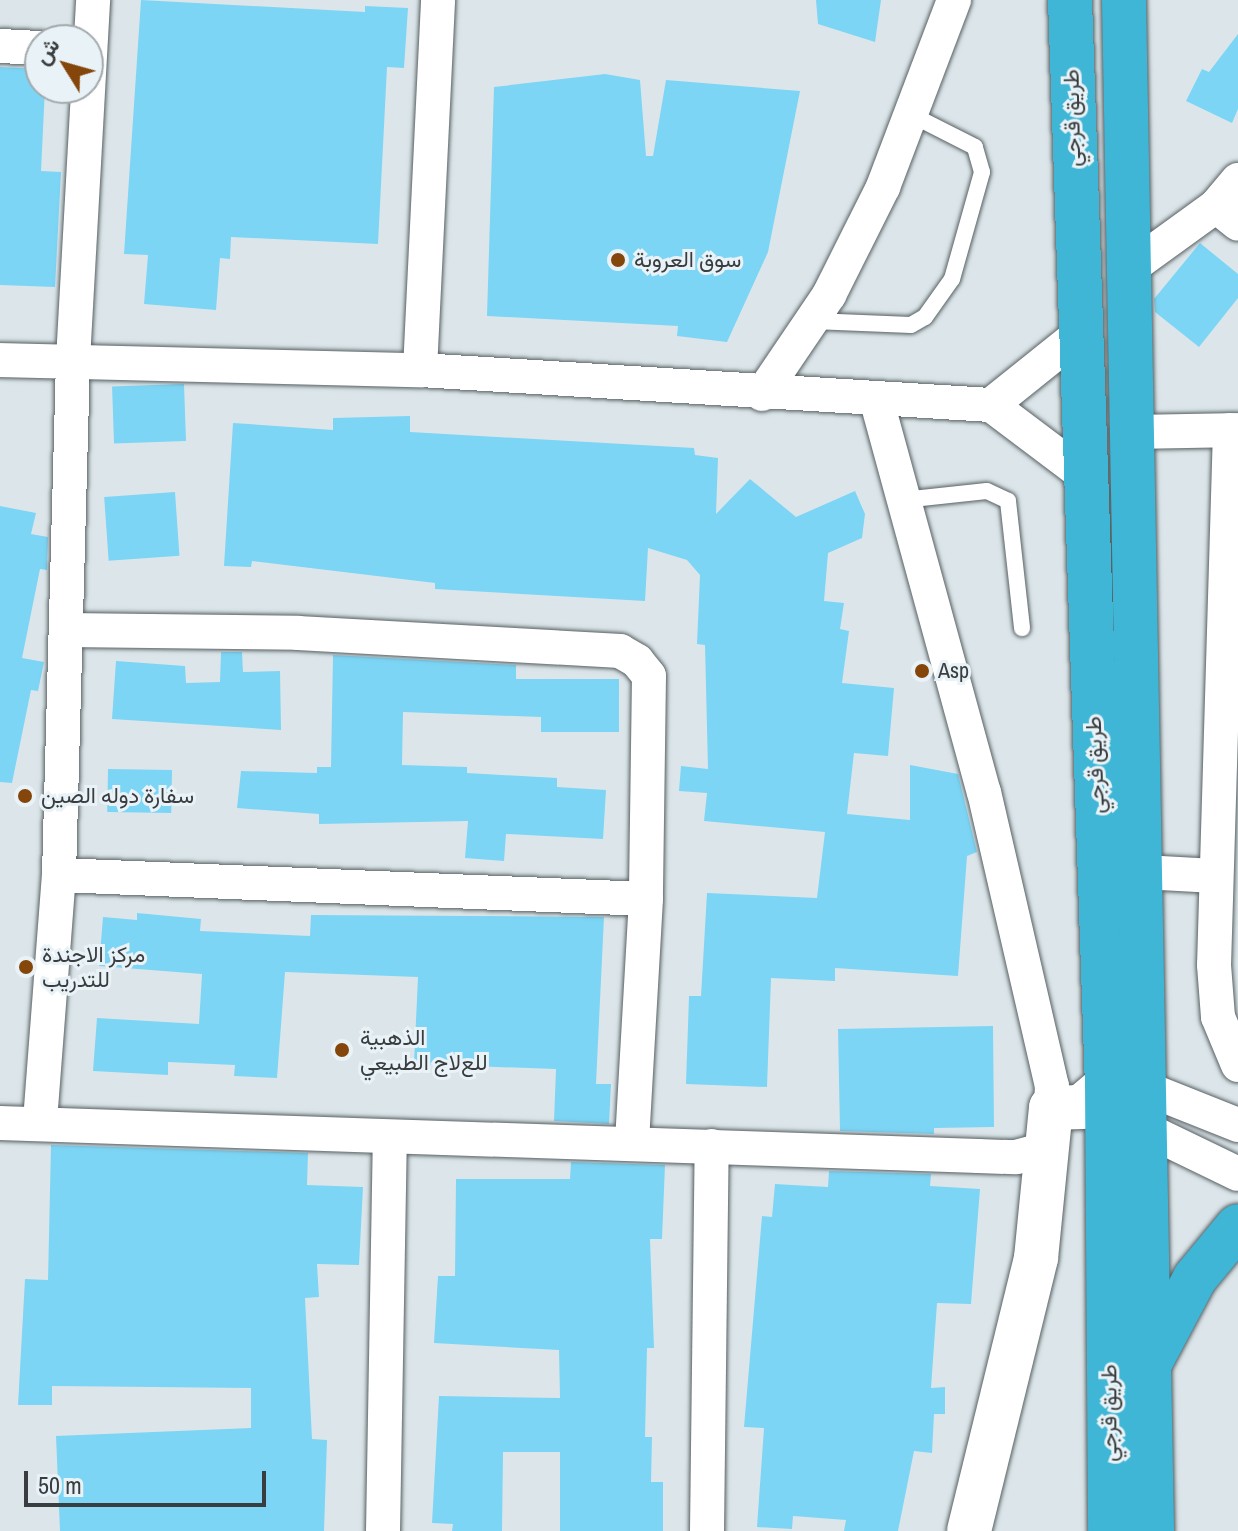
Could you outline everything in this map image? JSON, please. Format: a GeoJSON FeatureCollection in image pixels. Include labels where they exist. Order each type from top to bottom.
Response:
{"type":"FeatureCollection","features":[{"type":"Feature","properties":{"kind":"highway","name":"طريق قرجي"},"geometry":{"type":"LineString","coordinates":[[1070,0],[1110,1531]]}},
{"type":"Feature","properties":{"kind":"highway","name":"طريق قرجي"},"geometry":{"type":"LineString","coordinates":[[1124,0],[1129,269],[1136,432],[1142,872],[1098,1113],[1148,1367],[1152,1531]]}},
{"type":"Feature","properties":{"kind":"highway"},"geometry":{"type":"LineString","coordinates":[[1148,1367],[1195,1278],[1238,1226]]}},
{"type":"Feature","properties":{"kind":"main road"},"geometry":{"type":"LineString","coordinates":[[969,1531],[1036,1258],[1098,1113]]}},
{"type":"Feature","properties":{"kind":"street"},"geometry":{"type":"LineString","coordinates":[[91,24],[93,0]]}},
{"type":"Feature","properties":{"kind":"street"},"geometry":{"type":"LineString","coordinates":[[420,370],[438,0]]}},
{"type":"Feature","properties":{"kind":"street"},"geometry":{"type":"LineString","coordinates":[[762,394],[811,321],[883,187],[954,0]]}},
{"type":"Feature","properties":{"kind":"street"},"geometry":{"type":"LineString","coordinates":[[0,46],[24,47]]}},
{"type":"Feature","properties":{"kind":"street"},"geometry":{"type":"LineString","coordinates":[[40,1121],[59,875],[73,360],[86,104]]}},
{"type":"Feature","properties":{"kind":"street"},"geometry":{"type":"LineString","coordinates":[[1129,269],[1227,215],[1238,180]]}},
{"type":"Feature","properties":{"kind":"street"},"geometry":{"type":"LineString","coordinates":[[991,405],[1077,336]]}},
{"type":"Feature","properties":{"kind":"street"},"geometry":{"type":"LineString","coordinates":[[0,360],[420,370],[877,402],[991,405],[1084,475]]}},
{"type":"Feature","properties":{"kind":"street"},"geometry":{"type":"LineString","coordinates":[[877,402],[984,792],[1052,1086],[1098,1113],[1238,1174]]}},
{"type":"Feature","properties":{"kind":"street"},"geometry":{"type":"LineString","coordinates":[[1136,432],[1234,430],[1216,876],[1218,1017],[1238,1065]]}},
{"type":"Feature","properties":{"kind":"street"},"geometry":{"type":"LineString","coordinates":[[66,630],[298,633],[620,651],[649,676],[646,899],[632,1144]]}},
{"type":"Feature","properties":{"kind":"street"},"geometry":{"type":"LineString","coordinates":[[1142,872],[1216,876]]}},
{"type":"Feature","properties":{"kind":"street"},"geometry":{"type":"LineString","coordinates":[[59,875],[646,899]]}},
{"type":"Feature","properties":{"kind":"street"},"geometry":{"type":"LineString","coordinates":[[0,1123],[40,1121],[390,1140],[712,1146],[1016,1157],[1098,1113],[1238,1125]]}},
{"type":"Feature","properties":{"kind":"street"},"geometry":{"type":"LineString","coordinates":[[383,1531],[390,1140]]}},
{"type":"Feature","properties":{"kind":"street"},"geometry":{"type":"LineString","coordinates":[[707,1531],[712,1146]]}},
{"type":"Feature","properties":{"kind":"lane"},"geometry":{"type":"LineString","coordinates":[[811,321],[911,325],[925,317],[952,279],[982,172],[975,147],[912,115]]}},
{"type":"Feature","properties":{"kind":"lane"},"geometry":{"type":"LineString","coordinates":[[903,500],[987,491],[1008,501],[1022,628]]}},
{"type":"Feature","properties":{"kind":"building"},"geometry":{"type":"Polygon","coordinates":[[[141,0],[365,12],[365,6],[408,8],[404,68],[387,67],[378,244],[231,237],[230,259],[220,258],[216,310],[144,304],[148,255],[124,254],[141,0]]]}},
{"type":"Feature","properties":{"kind":"building"},"geometry":{"type":"Polygon","coordinates":[[[816,0],[881,0],[875,42],[818,24],[816,0]]]}},
{"type":"Feature","properties":{"kind":"building"},"geometry":{"type":"Polygon","coordinates":[[[1238,34],[1238,109],[1232,123],[1186,101],[1202,69],[1209,72],[1238,34]]]}},
{"type":"Feature","properties":{"kind":"building"},"geometry":{"type":"Polygon","coordinates":[[[0,67],[24,68],[24,104],[44,104],[41,171],[61,172],[55,287],[0,285],[0,67]]]}},
{"type":"Feature","properties":{"kind":"building"},"geometry":{"type":"Polygon","coordinates":[[[605,74],[640,80],[646,156],[653,156],[666,80],[800,91],[768,252],[727,342],[677,336],[678,326],[487,316],[494,87],[605,74]]]}},
{"type":"Feature","properties":{"kind":"building"},"geometry":{"type":"Polygon","coordinates":[[[1200,243],[1238,274],[1238,298],[1199,347],[1155,312],[1154,299],[1200,243]]]}},
{"type":"Feature","properties":{"kind":"building"},"geometry":{"type":"Polygon","coordinates":[[[184,384],[186,441],[114,443],[112,387],[184,384]]]}},
{"type":"Feature","properties":{"kind":"building"},"geometry":{"type":"Polygon","coordinates":[[[410,416],[410,432],[694,448],[695,455],[718,458],[716,514],[750,479],[796,517],[855,491],[865,514],[862,538],[828,553],[824,601],[844,603],[840,629],[849,631],[842,683],[894,688],[888,756],[854,753],[847,814],[910,820],[910,765],[958,774],[977,852],[967,856],[958,976],[835,968],[835,981],[771,978],[767,1087],[686,1084],[689,996],[701,996],[707,893],[817,898],[825,832],[704,821],[707,793],[679,791],[681,766],[708,769],[705,645],[697,644],[700,575],[687,560],[648,548],[645,601],[435,589],[435,583],[252,561],[251,567],[224,566],[233,423],[333,430],[333,418],[410,416]]]}},
{"type":"Feature","properties":{"kind":"building"},"geometry":{"type":"Polygon","coordinates":[[[175,492],[179,556],[109,561],[104,497],[175,492]]]}},
{"type":"Feature","properties":{"kind":"building"},"geometry":{"type":"Polygon","coordinates":[[[0,506],[36,513],[31,534],[48,537],[47,570],[40,569],[22,658],[44,662],[38,691],[31,690],[12,783],[0,782],[0,506]]]}},
{"type":"Feature","properties":{"kind":"building"},"geometry":{"type":"Polygon","coordinates":[[[221,652],[242,652],[243,672],[280,671],[281,730],[112,719],[116,661],[185,666],[186,683],[220,682],[221,652]]]}},
{"type":"Feature","properties":{"kind":"building"},"geometry":{"type":"Polygon","coordinates":[[[333,655],[516,665],[516,679],[619,679],[619,732],[541,732],[541,717],[403,712],[402,765],[467,767],[467,773],[557,778],[557,787],[606,790],[603,839],[506,834],[504,861],[465,858],[468,821],[319,824],[319,814],[237,808],[241,771],[317,773],[317,767],[331,767],[333,655]]]}},
{"type":"Feature","properties":{"kind":"building"},"geometry":{"type":"Polygon","coordinates":[[[108,769],[172,770],[171,813],[107,812],[108,769]]]}},
{"type":"Feature","properties":{"kind":"building"},"geometry":{"type":"Polygon","coordinates":[[[137,913],[201,919],[200,931],[310,936],[311,915],[604,917],[596,1084],[611,1084],[609,1124],[554,1121],[556,1069],[414,1064],[418,977],[285,972],[277,1078],[234,1076],[235,1065],[168,1062],[168,1075],[93,1071],[97,1018],[199,1024],[202,974],[99,966],[103,917],[137,920],[137,913]]]}},
{"type":"Feature","properties":{"kind":"building"},"geometry":{"type":"Polygon","coordinates":[[[993,1026],[994,1127],[934,1128],[934,1134],[840,1131],[838,1029],[993,1026]]]}},
{"type":"Feature","properties":{"kind":"building"},"geometry":{"type":"Polygon","coordinates":[[[51,1145],[308,1153],[307,1185],[363,1187],[359,1265],[317,1264],[319,1297],[305,1298],[312,1439],[327,1440],[324,1531],[60,1531],[56,1436],[251,1428],[251,1388],[52,1386],[52,1405],[18,1405],[25,1279],[48,1280],[51,1145]]]}},
{"type":"Feature","properties":{"kind":"building"},"geometry":{"type":"Polygon","coordinates":[[[571,1162],[665,1165],[662,1239],[650,1239],[654,1348],[647,1348],[645,1437],[652,1437],[651,1482],[663,1482],[663,1531],[560,1531],[560,1452],[503,1452],[502,1531],[452,1531],[453,1524],[432,1523],[439,1396],[560,1398],[559,1350],[434,1343],[438,1276],[455,1276],[456,1179],[570,1179],[571,1162]]]}},
{"type":"Feature","properties":{"kind":"building"},"geometry":{"type":"Polygon","coordinates":[[[829,1171],[931,1174],[930,1186],[980,1189],[971,1304],[937,1303],[931,1388],[945,1387],[945,1414],[934,1414],[932,1453],[914,1451],[898,1531],[844,1531],[846,1520],[793,1516],[792,1529],[757,1527],[764,1428],[744,1427],[762,1216],[772,1217],[775,1184],[828,1187],[829,1171]]]}},
{"type":"Feature","properties":{"kind":"place","name":"سوق العروبة"},"geometry":{"type":"Point","coordinates":[618,260]}},
{"type":"Feature","properties":{"kind":"place","name":"Asp"},"geometry":{"type":"Point","coordinates":[922,671]}},
{"type":"Feature","properties":{"kind":"place","name":"سفارة دوله الصين"},"geometry":{"type":"Point","coordinates":[25,796]}},
{"type":"Feature","properties":{"kind":"place","name":"مركز الاجندة للتدريب"},"geometry":{"type":"Point","coordinates":[26,967]}},
{"type":"Feature","properties":{"kind":"place","name":"الذهبية للعﻻج الطبيعي"},"geometry":{"type":"Point","coordinates":[342,1050]}}]}
